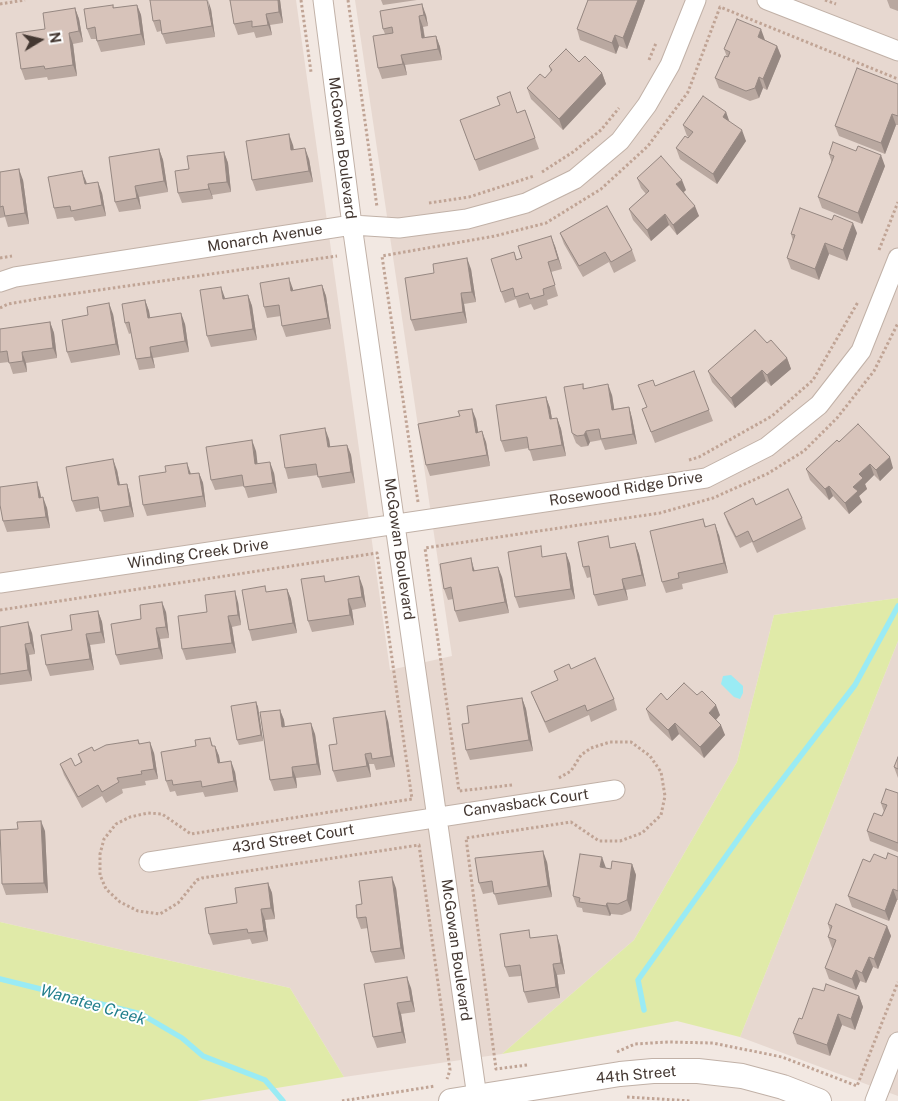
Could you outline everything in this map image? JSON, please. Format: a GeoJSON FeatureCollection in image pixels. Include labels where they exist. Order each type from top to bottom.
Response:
{"type":"FeatureCollection","features":[{"type":"Feature","properties":{"kind":"street","name":"McGowan Boulevard"},"geometry":{"type":"LineString","coordinates":[[323,0],[352,225],[477,1097]]}},
{"type":"Feature","properties":{"kind":"street","name":"Monarch Avenue"},"geometry":{"type":"LineString","coordinates":[[0,282],[15,277],[352,225],[399,228],[467,219],[526,203],[575,179],[620,141],[648,105],[670,65],[696,0]]}},
{"type":"Feature","properties":{"kind":"street"},"geometry":{"type":"LineString","coordinates":[[767,0],[898,51]]}},
{"type":"Feature","properties":{"kind":"street","name":"Rosewood Ridge Drive"},"geometry":{"type":"LineString","coordinates":[[395,525],[706,478],[767,447],[819,405],[861,351],[898,258]]}},
{"type":"Feature","properties":{"kind":"street","name":"Winding Creek Drive"},"geometry":{"type":"LineString","coordinates":[[0,583],[395,525]]}},
{"type":"Feature","properties":{"kind":"street","name":"Canvasback Court"},"geometry":{"type":"LineString","coordinates":[[437,816],[615,790]]}},
{"type":"Feature","properties":{"kind":"street","name":"43rd Street Court"},"geometry":{"type":"LineString","coordinates":[[149,862],[437,816]]}},
{"type":"Feature","properties":{"kind":"street"},"geometry":{"type":"LineString","coordinates":[[874,1101],[898,1042]]}},
{"type":"Feature","properties":{"kind":"street","name":"44th Street"},"geometry":{"type":"LineString","coordinates":[[451,1101],[620,1074],[653,1071],[698,1071],[742,1076],[783,1087],[819,1101]]}},
{"type":"Feature","properties":{"kind":"path"},"geometry":{"type":"LineString","coordinates":[[0,4],[25,0]]}},
{"type":"Feature","properties":{"kind":"path"},"geometry":{"type":"LineString","coordinates":[[348,0],[377,211]]}},
{"type":"Feature","properties":{"kind":"path"},"geometry":{"type":"LineString","coordinates":[[428,502],[419,504],[382,256],[495,236],[546,222],[602,189],[648,146],[688,92],[720,7],[898,79]]}},
{"type":"Feature","properties":{"kind":"path"},"geometry":{"type":"LineString","coordinates":[[645,67],[660,34]]}},
{"type":"Feature","properties":{"kind":"path"},"geometry":{"type":"LineString","coordinates":[[469,196],[509,186],[539,174],[573,152],[601,130],[623,102]]}},
{"type":"Feature","properties":{"kind":"path"},"geometry":{"type":"LineString","coordinates":[[0,308],[8,304],[42,298],[337,254],[338,263]]}},
{"type":"Feature","properties":{"kind":"path"},"geometry":{"type":"LineString","coordinates":[[682,461],[699,457],[772,416],[813,380],[858,303]]}},
{"type":"Feature","properties":{"kind":"path"},"geometry":{"type":"LineString","coordinates":[[0,610],[377,553],[412,799],[191,834],[162,814],[148,813],[130,817],[116,824],[104,839],[100,854],[100,876],[106,888],[120,902],[138,911],[160,914],[178,903],[197,880],[202,878],[419,845],[450,1076],[443,1083],[436,1086],[342,1101]]}},
{"type":"Feature","properties":{"kind":"path"},"geometry":{"type":"LineString","coordinates":[[620,1096],[691,1101]]}},
{"type":"Feature","properties":{"kind":"shaded area"},"geometry":{"type":"Polygon","coordinates":[[[0,0],[296,0],[390,670],[452,656],[355,0],[898,0],[898,598],[774,615],[737,762],[634,940],[502,1054],[344,1077],[290,988],[0,922],[0,0]]]}},
{"type":"Feature","properties":{"kind":"shaded area"},"geometry":{"type":"Polygon","coordinates":[[[898,641],[898,1096],[740,1037],[898,641]]]}},
{"type":"Feature","properties":{"kind":"green space"},"geometry":{"type":"Polygon","coordinates":[[[898,598],[898,641],[740,1037],[677,1021],[502,1054],[634,940],[737,762],[774,615],[898,598]]]}},
{"type":"Feature","properties":{"kind":"green space"},"geometry":{"type":"Polygon","coordinates":[[[0,922],[290,988],[344,1077],[197,1101],[0,1101],[0,922]]]}},
{"type":"Feature","properties":{"kind":"water"},"geometry":{"type":"Polygon","coordinates":[[[731,675],[743,686],[743,693],[740,699],[734,697],[721,684],[723,676],[731,675]]]}},
{"type":"Feature","properties":{"kind":"building"},"geometry":{"type":"Polygon","coordinates":[[[150,0],[207,0],[212,26],[162,34],[160,20],[153,21],[150,0]]]}},
{"type":"Feature","properties":{"kind":"building"},"geometry":{"type":"Polygon","coordinates":[[[230,0],[278,0],[279,12],[266,14],[268,25],[252,27],[252,21],[234,24],[230,0]]]}},
{"type":"Feature","properties":{"kind":"building"},"geometry":{"type":"Polygon","coordinates":[[[588,0],[638,0],[623,38],[615,35],[612,43],[577,29],[588,0]]]}},
{"type":"Feature","properties":{"kind":"building"},"geometry":{"type":"Polygon","coordinates":[[[422,4],[424,15],[419,16],[422,38],[436,36],[438,49],[401,55],[403,64],[378,68],[373,36],[393,33],[392,27],[383,29],[380,11],[422,4]]]}},
{"type":"Feature","properties":{"kind":"building"},"geometry":{"type":"Polygon","coordinates":[[[113,5],[113,8],[137,5],[141,34],[97,41],[95,27],[87,29],[84,9],[113,5]]]}},
{"type":"Feature","properties":{"kind":"building"},"geometry":{"type":"Polygon","coordinates":[[[75,8],[79,31],[69,33],[73,65],[45,69],[44,66],[21,69],[16,33],[45,29],[43,13],[75,8]]]}},
{"type":"Feature","properties":{"kind":"building"},"geometry":{"type":"Polygon","coordinates":[[[737,19],[761,29],[758,37],[777,46],[763,79],[759,77],[755,88],[746,91],[715,78],[725,56],[728,57],[730,52],[724,49],[737,19]]]}},
{"type":"Feature","properties":{"kind":"building"},"geometry":{"type":"Polygon","coordinates":[[[566,49],[579,62],[585,56],[602,73],[559,119],[527,88],[540,74],[545,78],[552,70],[549,66],[566,49]]]}},
{"type":"Feature","properties":{"kind":"building"},"geometry":{"type":"Polygon","coordinates":[[[857,68],[898,84],[898,116],[892,114],[881,143],[835,126],[857,68]]]}},
{"type":"Feature","properties":{"kind":"building"},"geometry":{"type":"Polygon","coordinates":[[[510,92],[517,113],[525,110],[535,138],[475,160],[460,120],[500,105],[497,97],[510,92]]]}},
{"type":"Feature","properties":{"kind":"building"},"geometry":{"type":"Polygon","coordinates":[[[703,96],[726,112],[723,117],[742,130],[713,174],[676,148],[685,136],[688,138],[693,132],[683,125],[703,96]]]}},
{"type":"Feature","properties":{"kind":"building"},"geometry":{"type":"Polygon","coordinates":[[[289,134],[291,150],[305,148],[309,171],[252,180],[246,141],[289,134]]]}},
{"type":"Feature","properties":{"kind":"building"},"geometry":{"type":"Polygon","coordinates":[[[833,142],[856,151],[858,146],[881,155],[858,213],[818,197],[834,156],[829,154],[833,142]]]}},
{"type":"Feature","properties":{"kind":"building"},"geometry":{"type":"Polygon","coordinates":[[[159,149],[164,181],[135,186],[137,198],[115,202],[109,157],[159,149]]]}},
{"type":"Feature","properties":{"kind":"building"},"geometry":{"type":"Polygon","coordinates":[[[224,152],[227,182],[208,184],[209,189],[178,193],[175,171],[189,169],[187,156],[224,152]]]}},
{"type":"Feature","properties":{"kind":"building"},"geometry":{"type":"Polygon","coordinates":[[[661,156],[682,180],[676,184],[695,206],[673,225],[665,214],[647,230],[629,209],[649,191],[637,178],[661,156]]]}},
{"type":"Feature","properties":{"kind":"building"},"geometry":{"type":"Polygon","coordinates":[[[19,169],[25,213],[5,216],[3,206],[0,207],[0,172],[19,169]]]}},
{"type":"Feature","properties":{"kind":"building"},"geometry":{"type":"Polygon","coordinates":[[[82,171],[85,184],[98,182],[102,205],[71,211],[70,206],[54,208],[48,177],[82,171]]]}},
{"type":"Feature","properties":{"kind":"building"},"geometry":{"type":"Polygon","coordinates":[[[607,206],[632,250],[611,262],[605,252],[579,266],[560,233],[607,206]]]}},
{"type":"Feature","properties":{"kind":"building"},"geometry":{"type":"Polygon","coordinates":[[[800,208],[832,220],[834,215],[853,223],[843,250],[825,243],[815,269],[787,258],[795,235],[791,234],[800,208]]]}},
{"type":"Feature","properties":{"kind":"building"},"geometry":{"type":"Polygon","coordinates":[[[551,236],[558,259],[548,262],[555,285],[543,289],[544,295],[530,299],[528,293],[515,297],[513,288],[501,292],[491,259],[514,252],[516,260],[522,258],[518,246],[551,236]]]}},
{"type":"Feature","properties":{"kind":"building"},"geometry":{"type":"Polygon","coordinates":[[[467,258],[472,292],[461,293],[463,312],[411,320],[405,278],[434,273],[433,264],[467,258]]]}},
{"type":"Feature","properties":{"kind":"building"},"geometry":{"type":"Polygon","coordinates":[[[289,278],[291,291],[322,285],[328,318],[282,326],[279,305],[264,307],[260,283],[289,278]]]}},
{"type":"Feature","properties":{"kind":"building"},"geometry":{"type":"Polygon","coordinates":[[[221,287],[223,299],[248,295],[253,329],[207,336],[200,290],[221,287]]]}},
{"type":"Feature","properties":{"kind":"building"},"geometry":{"type":"Polygon","coordinates":[[[145,300],[148,318],[181,313],[185,341],[150,347],[151,357],[136,359],[129,322],[125,323],[122,304],[145,300]]]}},
{"type":"Feature","properties":{"kind":"building"},"geometry":{"type":"Polygon","coordinates":[[[109,303],[116,344],[67,352],[62,320],[88,315],[87,307],[109,303]]]}},
{"type":"Feature","properties":{"kind":"building"},"geometry":{"type":"Polygon","coordinates":[[[50,322],[53,348],[22,352],[23,361],[9,363],[7,351],[0,352],[0,329],[50,322]]]}},
{"type":"Feature","properties":{"kind":"building"},"geometry":{"type":"Polygon","coordinates":[[[755,330],[767,343],[771,340],[787,358],[767,375],[762,370],[731,398],[708,371],[755,330]]]}},
{"type":"Feature","properties":{"kind":"building"},"geometry":{"type":"Polygon","coordinates":[[[694,371],[709,410],[651,432],[642,409],[647,407],[638,385],[653,380],[655,386],[694,371]]]}},
{"type":"Feature","properties":{"kind":"building"},"geometry":{"type":"Polygon","coordinates":[[[583,384],[583,389],[608,384],[612,410],[629,407],[633,434],[601,439],[599,429],[586,431],[584,435],[577,436],[572,433],[564,387],[583,384]]]}},
{"type":"Feature","properties":{"kind":"building"},"geometry":{"type":"Polygon","coordinates":[[[546,397],[550,419],[557,418],[562,445],[529,450],[527,437],[501,441],[496,405],[546,397]]]}},
{"type":"Feature","properties":{"kind":"building"},"geometry":{"type":"Polygon","coordinates":[[[472,409],[476,433],[482,431],[487,455],[426,465],[418,424],[460,416],[458,411],[472,409]]]}},
{"type":"Feature","properties":{"kind":"building"},"geometry":{"type":"Polygon","coordinates":[[[858,424],[890,457],[876,470],[870,464],[859,474],[863,478],[853,487],[858,491],[845,503],[829,486],[825,489],[806,469],[837,440],[839,442],[858,424]]]}},
{"type":"Feature","properties":{"kind":"building"},"geometry":{"type":"Polygon","coordinates":[[[325,428],[328,447],[347,445],[351,472],[318,477],[316,464],[285,468],[280,435],[325,428]]]}},
{"type":"Feature","properties":{"kind":"building"},"geometry":{"type":"Polygon","coordinates":[[[252,440],[255,464],[270,462],[273,483],[244,487],[242,475],[211,480],[206,447],[252,440]]]}},
{"type":"Feature","properties":{"kind":"building"},"geometry":{"type":"Polygon","coordinates":[[[113,459],[118,485],[127,484],[130,506],[100,511],[98,497],[72,501],[66,467],[113,459]]]}},
{"type":"Feature","properties":{"kind":"building"},"geometry":{"type":"Polygon","coordinates":[[[187,463],[189,474],[199,473],[203,496],[143,505],[139,476],[166,472],[165,466],[187,463]]]}},
{"type":"Feature","properties":{"kind":"building"},"geometry":{"type":"Polygon","coordinates":[[[37,482],[39,498],[43,497],[46,517],[3,521],[0,505],[0,487],[37,482]]]}},
{"type":"Feature","properties":{"kind":"building"},"geometry":{"type":"Polygon","coordinates":[[[788,489],[802,518],[753,542],[748,531],[736,537],[724,513],[753,498],[756,505],[788,489]]]}},
{"type":"Feature","properties":{"kind":"building"},"geometry":{"type":"Polygon","coordinates":[[[703,519],[705,527],[715,524],[724,563],[678,573],[679,578],[662,582],[650,531],[703,519]]]}},
{"type":"Feature","properties":{"kind":"building"},"geometry":{"type":"Polygon","coordinates":[[[608,536],[610,548],[635,543],[642,575],[622,579],[624,589],[594,595],[589,566],[583,567],[578,542],[608,536]]]}},
{"type":"Feature","properties":{"kind":"building"},"geometry":{"type":"Polygon","coordinates":[[[541,546],[542,557],[566,553],[571,589],[515,597],[508,552],[541,546]]]}},
{"type":"Feature","properties":{"kind":"building"},"geometry":{"type":"Polygon","coordinates":[[[471,558],[473,571],[498,567],[505,602],[455,611],[451,587],[444,589],[440,564],[471,558]]]}},
{"type":"Feature","properties":{"kind":"building"},"geometry":{"type":"Polygon","coordinates":[[[324,576],[325,582],[359,576],[362,597],[348,599],[350,615],[308,621],[301,579],[324,576]]]}},
{"type":"Feature","properties":{"kind":"building"},"geometry":{"type":"Polygon","coordinates":[[[265,586],[266,592],[287,589],[293,623],[249,630],[242,590],[265,586]]]}},
{"type":"Feature","properties":{"kind":"building"},"geometry":{"type":"Polygon","coordinates":[[[235,591],[238,615],[228,616],[232,643],[182,649],[178,616],[207,612],[205,595],[235,591]]]}},
{"type":"Feature","properties":{"kind":"building"},"geometry":{"type":"Polygon","coordinates":[[[162,602],[166,627],[156,628],[159,648],[116,655],[111,624],[141,619],[140,605],[162,602]]]}},
{"type":"Feature","properties":{"kind":"building"},"geometry":{"type":"Polygon","coordinates":[[[98,611],[101,632],[86,634],[90,659],[46,665],[41,635],[72,630],[70,615],[98,611]]]}},
{"type":"Feature","properties":{"kind":"building"},"geometry":{"type":"Polygon","coordinates":[[[28,622],[31,643],[25,644],[28,670],[0,674],[0,627],[28,622]]]}},
{"type":"Feature","properties":{"kind":"building"},"geometry":{"type":"Polygon","coordinates":[[[595,658],[614,699],[587,711],[585,705],[545,722],[531,692],[558,680],[554,671],[569,664],[571,669],[595,658]]]}},
{"type":"Feature","properties":{"kind":"building"},"geometry":{"type":"Polygon","coordinates":[[[684,683],[697,695],[702,691],[716,705],[709,713],[721,725],[700,747],[675,723],[668,730],[646,709],[661,693],[667,700],[684,683]]]}},
{"type":"Feature","properties":{"kind":"building"},"geometry":{"type":"Polygon","coordinates":[[[522,698],[529,740],[466,750],[462,724],[469,723],[467,706],[522,698]]]}},
{"type":"Feature","properties":{"kind":"building"},"geometry":{"type":"Polygon","coordinates":[[[256,702],[261,735],[237,740],[231,706],[256,702]]]}},
{"type":"Feature","properties":{"kind":"building"},"geometry":{"type":"Polygon","coordinates":[[[280,710],[282,727],[311,723],[317,764],[292,767],[293,777],[270,780],[260,712],[280,710]]]}},
{"type":"Feature","properties":{"kind":"building"},"geometry":{"type":"Polygon","coordinates":[[[385,711],[391,756],[372,759],[371,753],[365,754],[367,766],[333,771],[329,745],[337,744],[333,718],[385,711]]]}},
{"type":"Feature","properties":{"kind":"building"},"geometry":{"type":"Polygon","coordinates":[[[210,738],[212,746],[215,746],[218,763],[231,761],[234,781],[202,787],[201,781],[173,785],[172,780],[166,781],[161,752],[196,746],[195,740],[210,738]]]}},
{"type":"Feature","properties":{"kind":"building"},"geometry":{"type":"Polygon","coordinates":[[[138,740],[139,744],[150,742],[154,769],[141,771],[142,774],[117,778],[119,782],[102,792],[98,785],[78,797],[60,764],[71,758],[75,766],[82,762],[78,754],[92,747],[94,751],[106,745],[138,740]]]}},
{"type":"Feature","properties":{"kind":"building"},"geometry":{"type":"Polygon","coordinates":[[[898,757],[898,769],[894,767],[898,757]]]}},
{"type":"Feature","properties":{"kind":"building"},"geometry":{"type":"Polygon","coordinates":[[[886,789],[898,793],[898,843],[867,831],[874,813],[882,816],[887,805],[881,803],[886,789]]]}},
{"type":"Feature","properties":{"kind":"building"},"geometry":{"type":"Polygon","coordinates":[[[41,821],[44,883],[2,884],[0,830],[18,829],[17,822],[41,821]]]}},
{"type":"Feature","properties":{"kind":"building"},"geometry":{"type":"Polygon","coordinates":[[[543,851],[548,886],[494,894],[492,881],[479,883],[475,858],[543,851]]]}},
{"type":"Feature","properties":{"kind":"building"},"geometry":{"type":"Polygon","coordinates":[[[888,853],[898,857],[898,891],[893,889],[885,911],[848,896],[863,859],[870,862],[874,854],[886,859],[888,853]]]}},
{"type":"Feature","properties":{"kind":"building"},"geometry":{"type":"Polygon","coordinates":[[[580,854],[602,857],[600,867],[611,869],[612,861],[632,864],[627,900],[618,904],[607,903],[606,906],[579,902],[580,898],[573,896],[580,854]]]}},
{"type":"Feature","properties":{"kind":"building"},"geometry":{"type":"Polygon","coordinates":[[[392,877],[401,948],[371,952],[366,917],[357,918],[356,905],[362,904],[359,881],[392,877]]]}},
{"type":"Feature","properties":{"kind":"building"},"geometry":{"type":"Polygon","coordinates":[[[268,883],[271,908],[261,909],[264,931],[248,933],[247,929],[209,934],[205,908],[237,903],[235,888],[268,883]]]}},
{"type":"Feature","properties":{"kind":"building"},"geometry":{"type":"Polygon","coordinates":[[[836,904],[887,926],[874,959],[869,957],[862,973],[856,970],[852,979],[825,968],[836,940],[828,937],[832,926],[828,924],[836,904]]]}},
{"type":"Feature","properties":{"kind":"building"},"geometry":{"type":"Polygon","coordinates":[[[529,930],[530,938],[557,935],[561,963],[553,964],[556,987],[524,992],[520,965],[505,967],[500,934],[529,930]]]}},
{"type":"Feature","properties":{"kind":"building"},"geometry":{"type":"Polygon","coordinates":[[[407,977],[411,1001],[397,1003],[402,1032],[373,1037],[364,984],[407,977]]]}},
{"type":"Feature","properties":{"kind":"building"},"geometry":{"type":"Polygon","coordinates":[[[826,984],[859,996],[851,1019],[838,1014],[827,1045],[793,1033],[799,1018],[802,1019],[813,988],[824,991],[826,984]]]}},
{"type":"Feature","properties":{"kind":"waterway"},"geometry":{"type":"LineString","coordinates":[[644,1010],[638,980],[753,818],[855,685],[898,606]]}},
{"type":"Feature","properties":{"kind":"waterway","name":"Wanatee Creek"},"geometry":{"type":"LineString","coordinates":[[0,979],[141,1014],[182,1038],[203,1056],[265,1080],[283,1101]]}}]}
